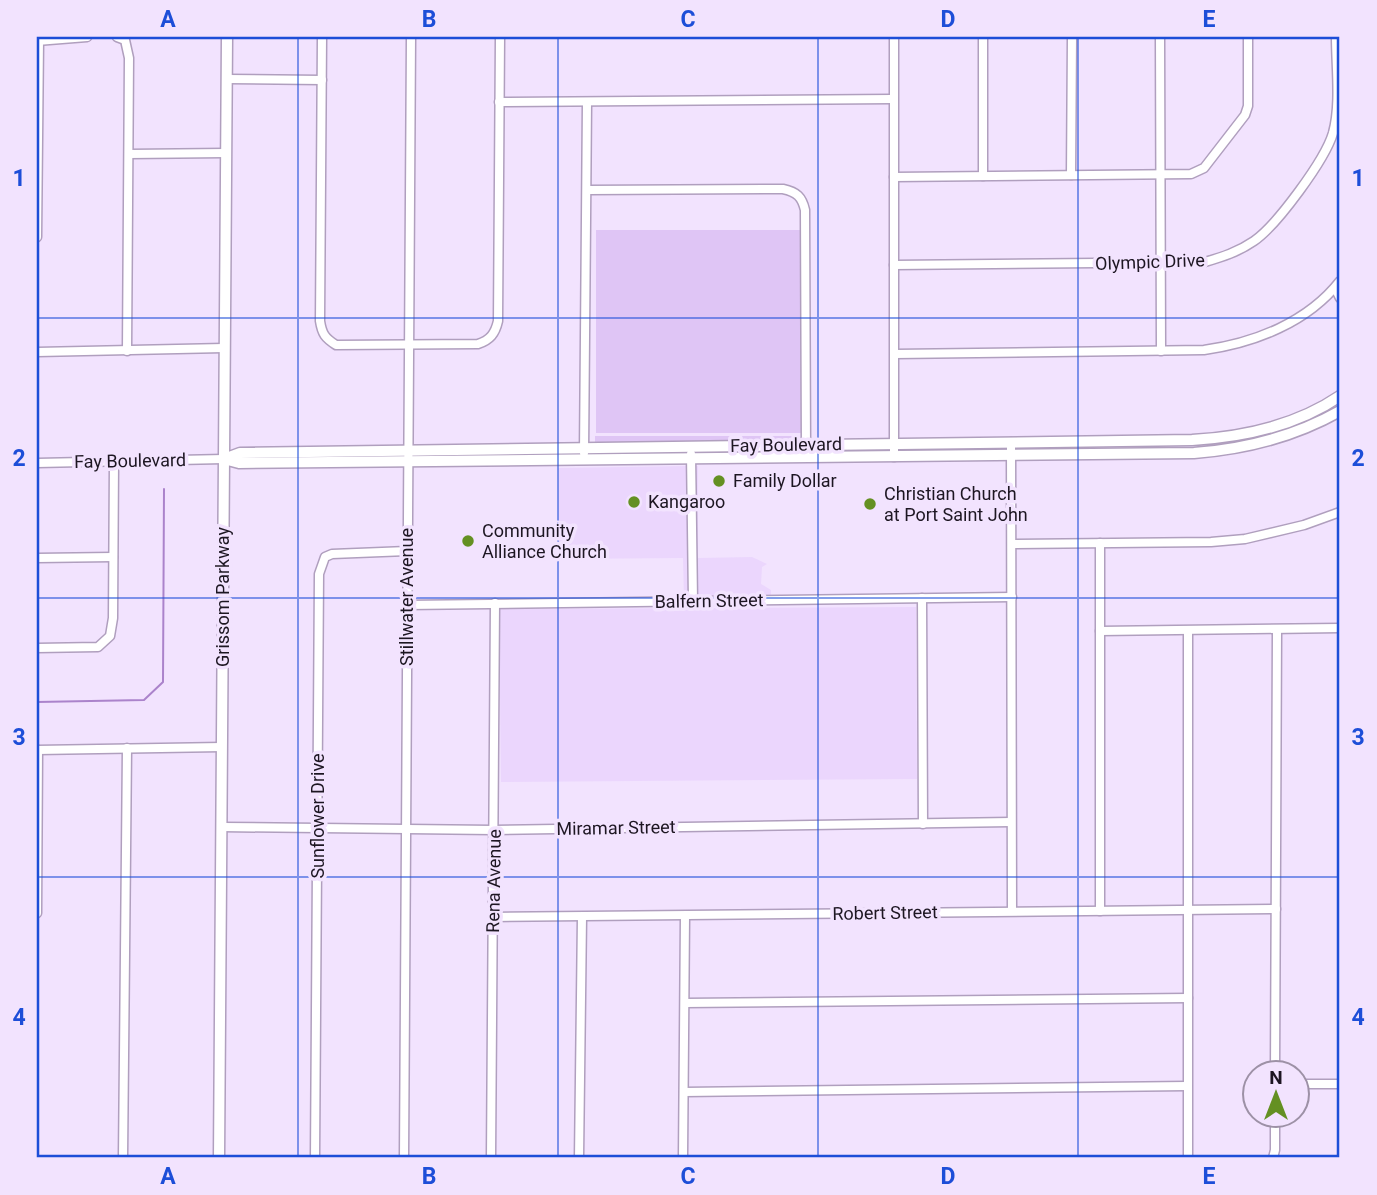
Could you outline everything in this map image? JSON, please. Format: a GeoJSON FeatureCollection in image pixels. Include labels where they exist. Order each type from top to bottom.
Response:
{"type":"FeatureCollection","features":[{"type":"Feature","properties":{"kind":"main road","name":"Grissom Parkway"},"geometry":{"type":"LineString","coordinates":[[219,1158],[227,37]]}},
{"type":"Feature","properties":{"kind":"main road","name":"Fay Boulevard"},"geometry":{"type":"LineString","coordinates":[[224,459],[240,453],[1216,439],[1263,430],[1307,415],[1340,396]]}},
{"type":"Feature","properties":{"kind":"main road","name":"Fay Boulevard"},"geometry":{"type":"LineString","coordinates":[[224,459],[239,463],[408,463],[1219,451],[1286,437],[1340,411]]}},
{"type":"Feature","properties":{"kind":"street"},"geometry":{"type":"LineString","coordinates":[[37,237],[38,40],[88,37]]}},
{"type":"Feature","properties":{"kind":"street"},"geometry":{"type":"LineString","coordinates":[[322,37],[321,331],[325,338],[336,345],[478,344],[488,341],[495,332],[498,321],[500,37]]}},
{"type":"Feature","properties":{"kind":"street","name":"Stillwater Avenue"},"geometry":{"type":"LineString","coordinates":[[404,1158],[411,37]]}},
{"type":"Feature","properties":{"kind":"street"},"geometry":{"type":"LineString","coordinates":[[894,37],[894,457]]}},
{"type":"Feature","properties":{"kind":"street"},"geometry":{"type":"LineString","coordinates":[[983,37],[983,177]]}},
{"type":"Feature","properties":{"kind":"street"},"geometry":{"type":"LineString","coordinates":[[1071,175],[1072,37]]}},
{"type":"Feature","properties":{"kind":"street"},"geometry":{"type":"LineString","coordinates":[[1160,37],[1161,351]]}},
{"type":"Feature","properties":{"kind":"street"},"geometry":{"type":"LineString","coordinates":[[894,177],[1191,174],[1204,168],[1245,114],[1248,106],[1248,37]]}},
{"type":"Feature","properties":{"kind":"street","name":"Olympic Drive"},"geometry":{"type":"LineString","coordinates":[[894,265],[1205,262],[1234,253],[1256,239],[1293,198],[1323,158],[1336,113],[1336,37]]}},
{"type":"Feature","properties":{"kind":"street"},"geometry":{"type":"LineString","coordinates":[[121,39],[129,58],[127,351]]}},
{"type":"Feature","properties":{"kind":"street"},"geometry":{"type":"LineString","coordinates":[[227,79],[322,80]]}},
{"type":"Feature","properties":{"kind":"street"},"geometry":{"type":"LineString","coordinates":[[499,102],[894,99]]}},
{"type":"Feature","properties":{"kind":"street"},"geometry":{"type":"LineString","coordinates":[[584,460],[587,102]]}},
{"type":"Feature","properties":{"kind":"street"},"geometry":{"type":"LineString","coordinates":[[129,154],[226,153]]}},
{"type":"Feature","properties":{"kind":"street"},"geometry":{"type":"LineString","coordinates":[[587,190],[783,189],[798,194],[805,210],[806,458]]}},
{"type":"Feature","properties":{"kind":"street"},"geometry":{"type":"LineString","coordinates":[[895,354],[1204,350],[1233,346],[1264,335],[1311,308],[1337,285],[1340,298]]}},
{"type":"Feature","properties":{"kind":"street"},"geometry":{"type":"LineString","coordinates":[[37,352],[224,348]]}},
{"type":"Feature","properties":{"kind":"street"},"geometry":{"type":"LineString","coordinates":[[1163,440],[1164,453]]}},
{"type":"Feature","properties":{"kind":"street"},"geometry":{"type":"LineString","coordinates":[[1011,442],[1012,911]]}},
{"type":"Feature","properties":{"kind":"street"},"geometry":{"type":"LineString","coordinates":[[691,446],[693,601]]}},
{"type":"Feature","properties":{"kind":"street","name":"Fay Boulevard"},"geometry":{"type":"LineString","coordinates":[[37,463],[224,459]]}},
{"type":"Feature","properties":{"kind":"street"},"geometry":{"type":"LineString","coordinates":[[37,648],[98,647],[110,636],[113,618],[114,461]]}},
{"type":"Feature","properties":{"kind":"street"},"geometry":{"type":"LineString","coordinates":[[1012,544],[1212,542],[1245,539],[1304,525],[1340,512]]}},
{"type":"Feature","properties":{"kind":"street"},"geometry":{"type":"LineString","coordinates":[[1100,543],[1100,911]]}},
{"type":"Feature","properties":{"kind":"street","name":"Sunflower Drive"},"geometry":{"type":"LineString","coordinates":[[315,1158],[320,566],[326,557],[340,552],[407,551]]}},
{"type":"Feature","properties":{"kind":"street"},"geometry":{"type":"LineString","coordinates":[[37,558],[113,557]]}},
{"type":"Feature","properties":{"kind":"street","name":"Balfern Street"},"geometry":{"type":"LineString","coordinates":[[407,605],[1012,597]]}},
{"type":"Feature","properties":{"kind":"street"},"geometry":{"type":"LineString","coordinates":[[922,598],[923,824]]}},
{"type":"Feature","properties":{"kind":"street","name":"Rena Avenue"},"geometry":{"type":"LineString","coordinates":[[491,1158],[495,603]]}},
{"type":"Feature","properties":{"kind":"street"},"geometry":{"type":"LineString","coordinates":[[1100,631],[1277,631],[1340,628]]}},
{"type":"Feature","properties":{"kind":"street"},"geometry":{"type":"LineString","coordinates":[[1188,631],[1188,1158]]}},
{"type":"Feature","properties":{"kind":"street"},"geometry":{"type":"LineString","coordinates":[[1275,1058],[1277,631]]}},
{"type":"Feature","properties":{"kind":"street"},"geometry":{"type":"LineString","coordinates":[[37,913],[37,750],[222,747]]}},
{"type":"Feature","properties":{"kind":"street"},"geometry":{"type":"LineString","coordinates":[[123,1158],[127,748]]}},
{"type":"Feature","properties":{"kind":"street","name":"Miramar Street"},"geometry":{"type":"LineString","coordinates":[[222,827],[494,830],[1011,822]]}},
{"type":"Feature","properties":{"kind":"street","name":"Robert Street"},"geometry":{"type":"LineString","coordinates":[[494,918],[1276,909]]}},
{"type":"Feature","properties":{"kind":"street"},"geometry":{"type":"LineString","coordinates":[[683,1158],[685,916]]}},
{"type":"Feature","properties":{"kind":"street"},"geometry":{"type":"LineString","coordinates":[[579,1158],[582,918]]}},
{"type":"Feature","properties":{"kind":"street"},"geometry":{"type":"LineString","coordinates":[[685,1003],[1188,998]]}},
{"type":"Feature","properties":{"kind":"street"},"geometry":{"type":"LineString","coordinates":[[1310,1084],[1340,1084]]}},
{"type":"Feature","properties":{"kind":"street"},"geometry":{"type":"LineString","coordinates":[[684,1092],[1187,1086]]}},
{"type":"Feature","properties":{"kind":"street"},"geometry":{"type":"LineString","coordinates":[[1273,1158],[1275,1128]]}},
{"type":"Feature","properties":{"kind":"shaded area"},"geometry":{"type":"Polygon","coordinates":[[[596,230],[800,230],[801,433],[596,433],[596,230]]]}},
{"type":"Feature","properties":{"kind":"shaded area"},"geometry":{"type":"Polygon","coordinates":[[[595,436],[798,436],[798,441],[595,443],[595,436]]]}},
{"type":"Feature","properties":{"kind":"shaded area"},"geometry":{"type":"Polygon","coordinates":[[[688,466],[689,597],[684,598],[683,558],[558,559],[558,468],[688,466]]]}},
{"type":"Feature","properties":{"kind":"shaded area"},"geometry":{"type":"Polygon","coordinates":[[[695,466],[698,466],[698,558],[752,557],[767,564],[762,567],[761,584],[771,590],[771,597],[696,597],[695,466]]]}},
{"type":"Feature","properties":{"kind":"shaded area"},"geometry":{"type":"Polygon","coordinates":[[[916,607],[917,779],[501,782],[499,609],[916,607]]]}},
{"type":"Feature","properties":{"kind":"waterway"},"geometry":{"type":"LineString","coordinates":[[37,702],[144,700],[163,682],[164,489]]}},
{"type":"Feature","properties":{"kind":"place","name":"Family Dollar"},"geometry":{"type":"Point","coordinates":[719,481]}},
{"type":"Feature","properties":{"kind":"place","name":"Kangaroo"},"geometry":{"type":"Point","coordinates":[634,502]}},
{"type":"Feature","properties":{"kind":"place","name":"Christian Church at Port Saint John"},"geometry":{"type":"Point","coordinates":[870,504]}},
{"type":"Feature","properties":{"kind":"place","name":"Community Alliance Church"},"geometry":{"type":"Point","coordinates":[468,541]}}]}
